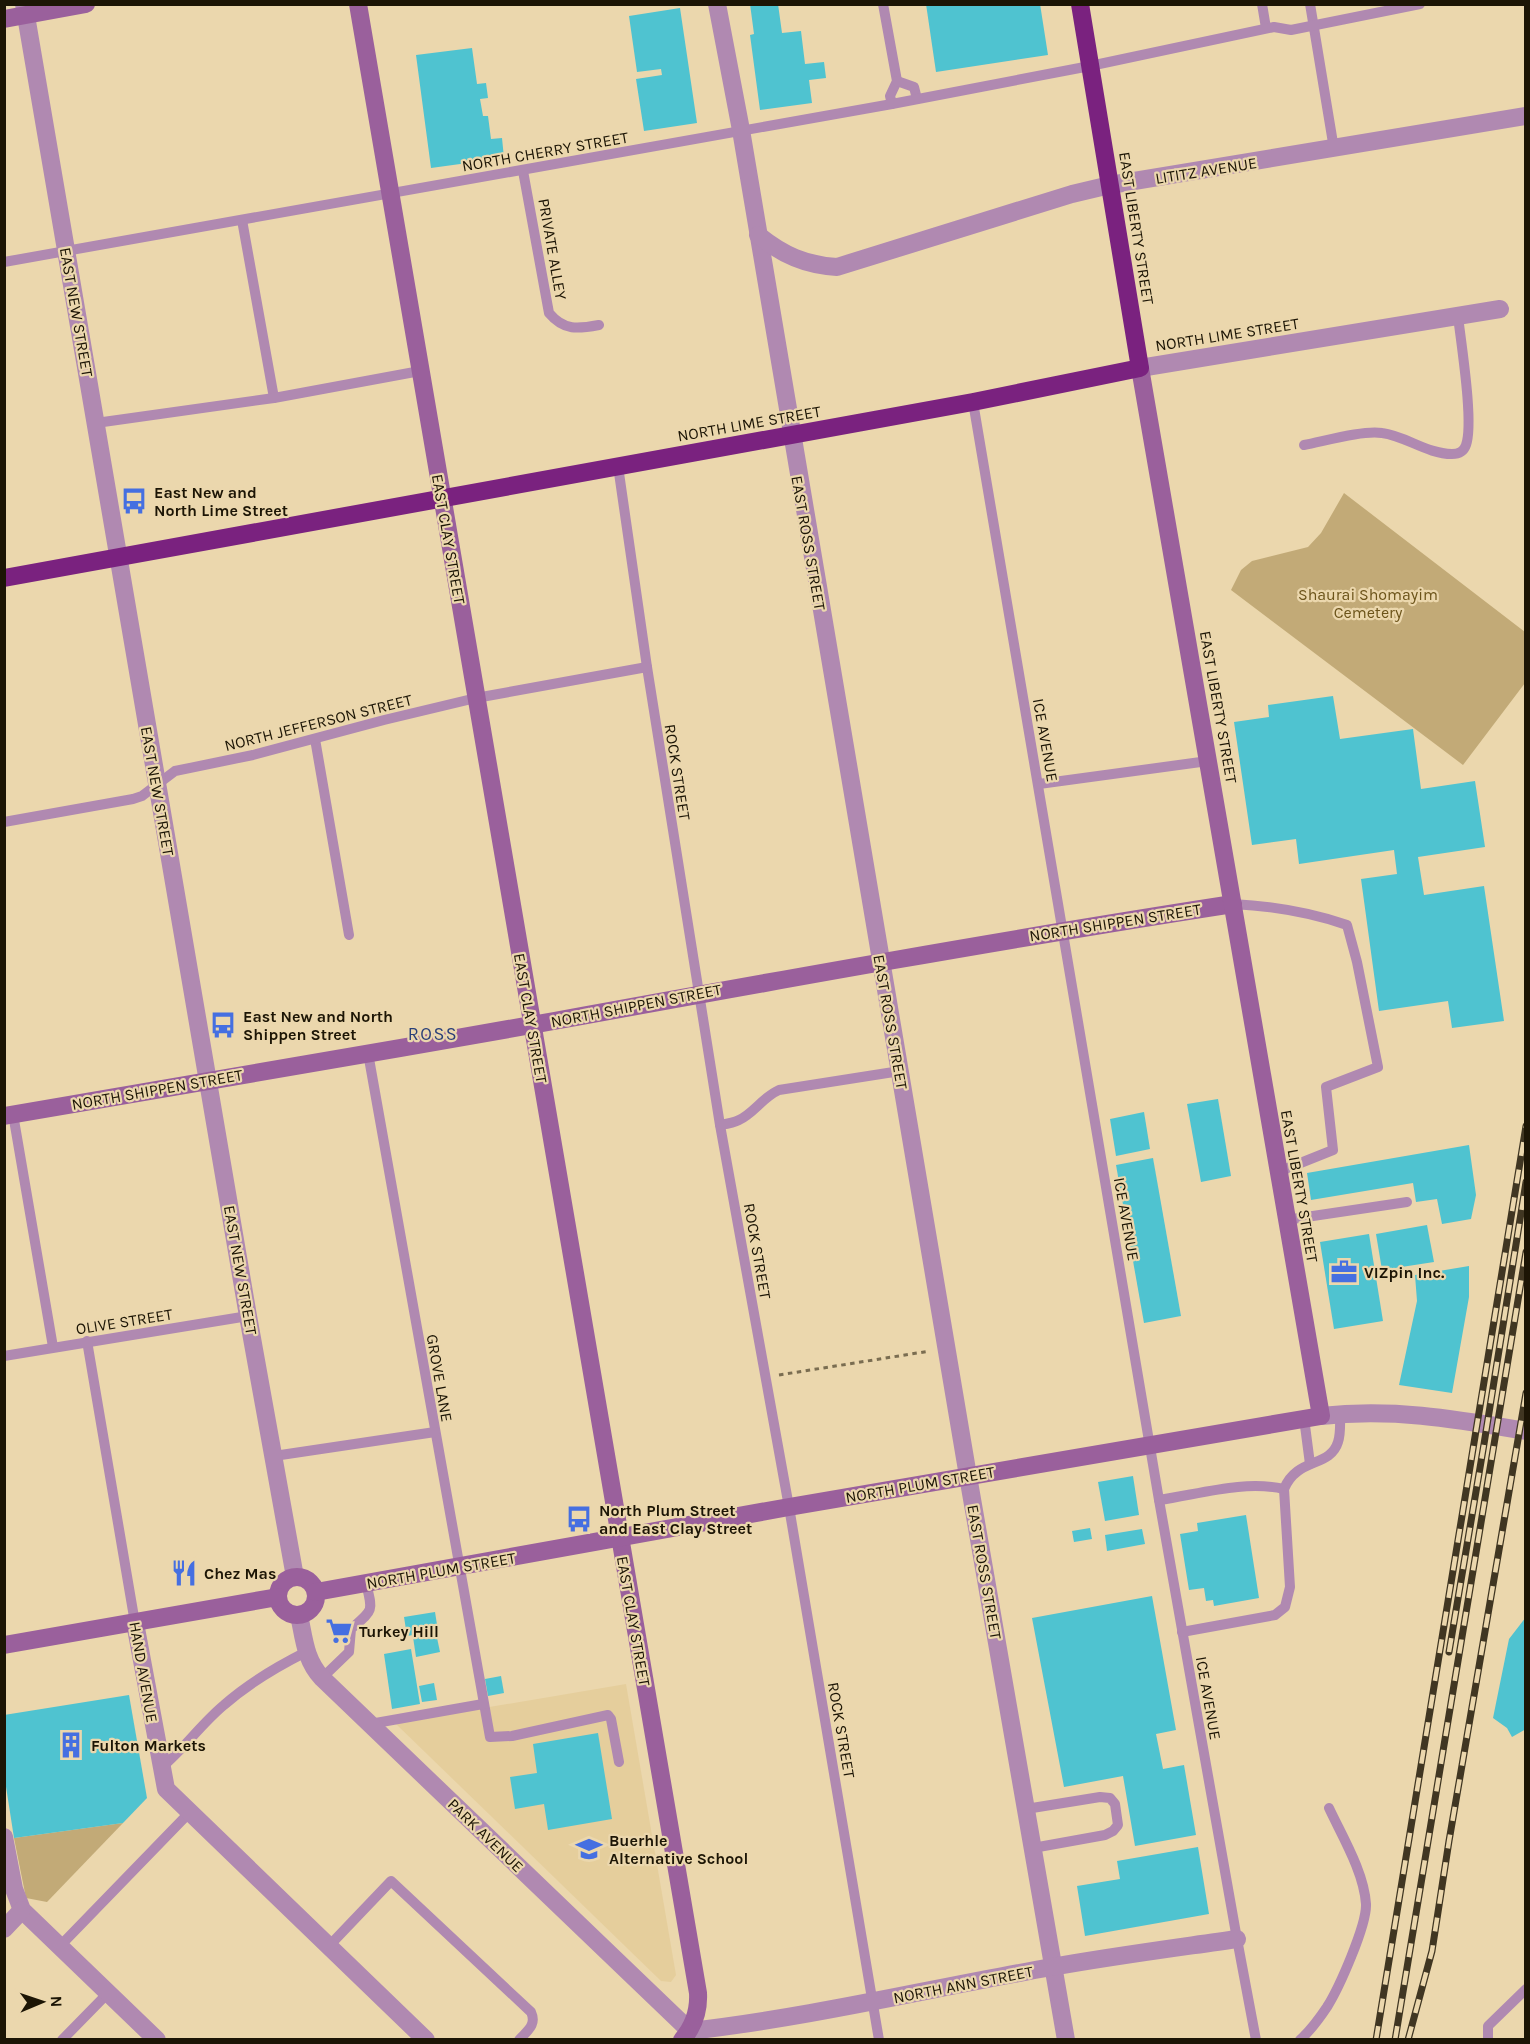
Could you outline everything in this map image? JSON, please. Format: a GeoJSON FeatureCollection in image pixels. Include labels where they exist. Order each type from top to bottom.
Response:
{"type":"FeatureCollection","features":[{"type":"Feature","properties":{"kind":"highway","name":"EAST LIBERTY STREET"},"geometry":{"type":"LineString","coordinates":[[1080,4],[1140,368]]}},
{"type":"Feature","properties":{"kind":"highway","name":"NORTH LIME STREET"},"geometry":{"type":"LineString","coordinates":[[4,578],[973,402],[1140,368]]}},
{"type":"Feature","properties":{"kind":"street"},"geometry":{"type":"LineString","coordinates":[[4,19],[25,10],[86,4]]}},
{"type":"Feature","properties":{"kind":"street","name":"EAST CLAY STREET"},"geometry":{"type":"LineString","coordinates":[[358,4],[698,1993],[697,2013],[690,2037]]}},
{"type":"Feature","properties":{"kind":"street","name":"EAST ROSS STREET"},"geometry":{"type":"LineString","coordinates":[[717,4],[741,130],[946,1348],[1066,2040]]}},
{"type":"Feature","properties":{"kind":"street","name":"EAST NEW STREET"},"geometry":{"type":"LineString","coordinates":[[25,10],[248,1316],[295,1577]]}},
{"type":"Feature","properties":{"kind":"street","name":"LITITZ AVENUE"},"geometry":{"type":"LineString","coordinates":[[758,235],[779,252],[808,262],[837,267],[1072,194],[1110,185],[1526,116]]}},
{"type":"Feature","properties":{"kind":"street","name":"NORTH LIME STREET"},"geometry":{"type":"LineString","coordinates":[[1140,368],[1500,309]]}},
{"type":"Feature","properties":{"kind":"street","name":"EAST LIBERTY STREET"},"geometry":{"type":"LineString","coordinates":[[1140,368],[1286,1220],[1312,1417]]}},
{"type":"Feature","properties":{"kind":"street","name":"NORTH SHIPPEN STREET"},"geometry":{"type":"LineString","coordinates":[[8,1115],[532,1025],[698,993],[1062,930],[1233,904]]}},
{"type":"Feature","properties":{"kind":"street","name":"NORTH PLUM STREET"},"geometry":{"type":"LineString","coordinates":[[316,1592],[459,1568],[789,1506],[1340,1413],[1391,1412],[1435,1416],[1526,1431]]}},
{"type":"Feature","properties":{"kind":"street"},"geometry":{"type":"LineString","coordinates":[[289,1578],[306,1579],[316,1592],[314,1604],[306,1613],[299,1615],[288,1612],[279,1603],[281,1586],[289,1578]]}},
{"type":"Feature","properties":{"kind":"street"},"geometry":{"type":"LineString","coordinates":[[4,1645],[278,1597]]}},
{"type":"Feature","properties":{"kind":"street","name":"PARK AVENUE"},"geometry":{"type":"LineString","coordinates":[[299,1615],[306,1652],[322,1678],[690,2037]]}},
{"type":"Feature","properties":{"kind":"street","name":"HAND AVENUE"},"geometry":{"type":"LineString","coordinates":[[135,1623],[166,1789],[426,2040]]}},
{"type":"Feature","properties":{"kind":"street"},"geometry":{"type":"LineString","coordinates":[[4,1838],[14,1889],[22,1910],[157,2040]]}},
{"type":"Feature","properties":{"kind":"street"},"geometry":{"type":"LineString","coordinates":[[4,1929],[22,1910]]}},
{"type":"Feature","properties":{"kind":"street","name":"NORTH ANN STREET"},"geometry":{"type":"LineString","coordinates":[[690,2037],[728,2026],[1054,1966],[1237,1939]]}},
{"type":"Feature","properties":{"kind":"lane"},"geometry":{"type":"LineString","coordinates":[[884,4],[897,81],[890,96],[892,104]]}},
{"type":"Feature","properties":{"kind":"lane"},"geometry":{"type":"LineString","coordinates":[[1262,4],[1266,28]]}},
{"type":"Feature","properties":{"kind":"lane"},"geometry":{"type":"LineString","coordinates":[[1310,4],[1334,149]]}},
{"type":"Feature","properties":{"kind":"lane","name":"NORTH CHERRY STREET"},"geometry":{"type":"LineString","coordinates":[[4,262],[892,104],[1090,66],[1266,28],[1291,30],[1378,9],[1420,4]]}},
{"type":"Feature","properties":{"kind":"lane"},"geometry":{"type":"LineString","coordinates":[[897,81],[914,87],[917,99]]}},
{"type":"Feature","properties":{"kind":"lane","name":"PRIVATE ALLEY"},"geometry":{"type":"LineString","coordinates":[[523,171],[549,313],[562,326],[582,328],[599,325]]}},
{"type":"Feature","properties":{"kind":"lane"},"geometry":{"type":"LineString","coordinates":[[242,220],[274,398]]}},
{"type":"Feature","properties":{"kind":"lane"},"geometry":{"type":"LineString","coordinates":[[1304,445],[1370,433],[1382,433],[1444,453],[1461,452],[1466,445],[1468,422],[1458,316]]}},
{"type":"Feature","properties":{"kind":"lane"},"geometry":{"type":"LineString","coordinates":[[96,423],[274,398],[420,371]]}},
{"type":"Feature","properties":{"kind":"lane","name":"ICE AVENUE"},"geometry":{"type":"LineString","coordinates":[[973,402],[1182,1632],[1256,2040]]}},
{"type":"Feature","properties":{"kind":"lane","name":"ROCK STREET"},"geometry":{"type":"LineString","coordinates":[[618,466],[698,993],[789,1506],[879,2040]]}},
{"type":"Feature","properties":{"kind":"lane","name":"NORTH JEFFERSON STREET"},"geometry":{"type":"LineString","coordinates":[[4,822],[133,799],[142,796],[175,771],[253,755],[476,698],[647,667]]}},
{"type":"Feature","properties":{"kind":"lane"},"geometry":{"type":"LineString","coordinates":[[315,739],[349,935]]}},
{"type":"Feature","properties":{"kind":"lane"},"geometry":{"type":"LineString","coordinates":[[1039,784],[1208,761]]}},
{"type":"Feature","properties":{"kind":"lane"},"geometry":{"type":"LineString","coordinates":[[1233,904],[1263,905],[1321,916],[1347,925],[1357,962],[1378,1067],[1326,1087],[1333,1150],[1278,1172]]}},
{"type":"Feature","properties":{"kind":"lane","name":"GROVE LANE"},"geometry":{"type":"LineString","coordinates":[[368,1053],[490,1737],[512,1736],[608,1715],[611,1719],[619,1762]]}},
{"type":"Feature","properties":{"kind":"lane"},"geometry":{"type":"LineString","coordinates":[[720,1125],[738,1121],[778,1090],[900,1071]]}},
{"type":"Feature","properties":{"kind":"lane"},"geometry":{"type":"LineString","coordinates":[[8,1115],[53,1347]]}},
{"type":"Feature","properties":{"kind":"lane"},"geometry":{"type":"LineString","coordinates":[[1286,1220],[1407,1202]]}},
{"type":"Feature","properties":{"kind":"lane","name":"OLIVE STREET"},"geometry":{"type":"LineString","coordinates":[[4,1356],[248,1316]]}},
{"type":"Feature","properties":{"kind":"lane","name":"HAND AVENUE"},"geometry":{"type":"LineString","coordinates":[[87,1341],[135,1623]]}},
{"type":"Feature","properties":{"kind":"lane"},"geometry":{"type":"LineString","coordinates":[[1182,1632],[1275,1615],[1285,1607],[1290,1587],[1284,1489],[1291,1475],[1326,1457],[1336,1447],[1339,1439],[1340,1413]]}},
{"type":"Feature","properties":{"kind":"lane"},"geometry":{"type":"LineString","coordinates":[[1310,1464],[1312,1417]]}},
{"type":"Feature","properties":{"kind":"lane"},"geometry":{"type":"LineString","coordinates":[[274,1456],[435,1432]]}},
{"type":"Feature","properties":{"kind":"lane"},"geometry":{"type":"LineString","coordinates":[[1160,1500],[1246,1486],[1267,1485],[1284,1489]]}},
{"type":"Feature","properties":{"kind":"lane"},"geometry":{"type":"LineString","coordinates":[[322,1678],[349,1652],[351,1629],[370,1612],[371,1606],[366,1583]]}},
{"type":"Feature","properties":{"kind":"lane"},"geometry":{"type":"LineString","coordinates":[[162,1768],[180,1752],[222,1706],[265,1673],[306,1652]]}},
{"type":"Feature","properties":{"kind":"lane"},"geometry":{"type":"LineString","coordinates":[[370,1724],[483,1706]]}},
{"type":"Feature","properties":{"kind":"lane"},"geometry":{"type":"LineString","coordinates":[[1026,1809],[1100,1797],[1110,1798],[1115,1804],[1118,1825],[1113,1831],[1105,1835],[1033,1848]]}},
{"type":"Feature","properties":{"kind":"lane"},"geometry":{"type":"LineString","coordinates":[[1300,2040],[1312,2028],[1328,2005],[1358,1940],[1365,1918],[1366,1902],[1357,1868],[1329,1808]]}},
{"type":"Feature","properties":{"kind":"lane"},"geometry":{"type":"LineString","coordinates":[[60,1947],[189,1813]]}},
{"type":"Feature","properties":{"kind":"lane"},"geometry":{"type":"LineString","coordinates":[[329,1946],[391,1881],[531,2012],[534,2019],[532,2025],[519,2040]]}},
{"type":"Feature","properties":{"kind":"lane"},"geometry":{"type":"LineString","coordinates":[[1488,2040],[1488,2026],[1526,1989]]}},
{"type":"Feature","properties":{"kind":"lane"},"geometry":{"type":"LineString","coordinates":[[62,2040],[108,1993]]}},
{"type":"Feature","properties":{"kind":"path"},"geometry":{"type":"LineString","coordinates":[[766,1378],[946,1348]]}},
{"type":"Feature","properties":{"kind":"shaded area","name":"Buerhle Alternative School"},"geometry":{"type":"Polygon","coordinates":[[[626,1684],[676,1975],[671,1982],[661,1981],[395,1723],[626,1684]]]}},
{"type":"Feature","properties":{"kind":"green space","name":"Shaurai Shomayim Cemetery"},"geometry":{"type":"Polygon","coordinates":[[[1344,493],[1525,632],[1525,683],[1463,765],[1231,590],[1241,570],[1252,561],[1308,547],[1321,533],[1344,493]]]}},
{"type":"Feature","properties":{"kind":"green space"},"geometry":{"type":"Polygon","coordinates":[[[123,1823],[47,1902],[26,1898],[14,1838],[123,1823]]]}},
{"type":"Feature","properties":{"kind":"building"},"geometry":{"type":"Polygon","coordinates":[[[750,4],[778,4],[782,33],[801,31],[805,64],[824,62],[826,78],[809,80],[812,103],[760,110],[750,35],[754,34],[750,4]]]}},
{"type":"Feature","properties":{"kind":"building"},"geometry":{"type":"Polygon","coordinates":[[[926,4],[1040,4],[1048,55],[936,72],[926,4]]]}},
{"type":"Feature","properties":{"kind":"building"},"geometry":{"type":"Polygon","coordinates":[[[680,8],[697,123],[644,131],[636,79],[662,75],[661,69],[637,72],[629,16],[680,8]]]}},
{"type":"Feature","properties":{"kind":"building"},"geometry":{"type":"Polygon","coordinates":[[[472,48],[477,84],[486,83],[488,98],[480,99],[483,116],[488,116],[491,139],[502,138],[504,158],[431,168],[416,55],[472,48]]]}},
{"type":"Feature","properties":{"kind":"building"},"geometry":{"type":"Polygon","coordinates":[[[1333,696],[1340,739],[1413,729],[1421,789],[1475,781],[1485,847],[1418,857],[1424,895],[1484,886],[1504,1021],[1452,1028],[1448,1001],[1379,1011],[1361,879],[1397,874],[1394,850],[1299,864],[1296,839],[1252,845],[1234,722],[1269,717],[1268,705],[1333,696]]]}},
{"type":"Feature","properties":{"kind":"building"},"geometry":{"type":"Polygon","coordinates":[[[1218,1099],[1231,1176],[1201,1182],[1187,1104],[1218,1099]]]}},
{"type":"Feature","properties":{"kind":"building"},"geometry":{"type":"Polygon","coordinates":[[[1144,1112],[1150,1149],[1116,1156],[1110,1119],[1144,1112]]]}},
{"type":"Feature","properties":{"kind":"building"},"geometry":{"type":"Polygon","coordinates":[[[1469,1145],[1476,1195],[1471,1219],[1442,1224],[1437,1199],[1416,1202],[1413,1183],[1311,1200],[1307,1173],[1469,1145]]]}},
{"type":"Feature","properties":{"kind":"building"},"geometry":{"type":"Polygon","coordinates":[[[1153,1158],[1181,1316],[1144,1323],[1116,1165],[1153,1158]]]}},
{"type":"Feature","properties":{"kind":"building"},"geometry":{"type":"Polygon","coordinates":[[[1427,1225],[1434,1262],[1382,1270],[1376,1234],[1427,1225]]]}},
{"type":"Feature","properties":{"kind":"building"},"geometry":{"type":"Polygon","coordinates":[[[1369,1234],[1383,1321],[1334,1329],[1320,1242],[1369,1234]]]}},
{"type":"Feature","properties":{"kind":"building"},"geometry":{"type":"Polygon","coordinates":[[[1469,1266],[1469,1297],[1452,1393],[1399,1385],[1417,1301],[1415,1275],[1469,1266]]]}},
{"type":"Feature","properties":{"kind":"building"},"geometry":{"type":"Polygon","coordinates":[[[1133,1476],[1139,1515],[1105,1521],[1098,1482],[1133,1476]]]}},
{"type":"Feature","properties":{"kind":"building"},"geometry":{"type":"Polygon","coordinates":[[[1246,1515],[1259,1598],[1214,1606],[1213,1600],[1206,1601],[1204,1588],[1189,1590],[1180,1534],[1198,1531],[1197,1523],[1246,1515]]]}},
{"type":"Feature","properties":{"kind":"building"},"geometry":{"type":"Polygon","coordinates":[[[1090,1528],[1092,1539],[1074,1542],[1072,1531],[1090,1528]]]}},
{"type":"Feature","properties":{"kind":"building"},"geometry":{"type":"Polygon","coordinates":[[[1142,1529],[1145,1544],[1107,1551],[1105,1535],[1142,1529]]]}},
{"type":"Feature","properties":{"kind":"building"},"geometry":{"type":"Polygon","coordinates":[[[1152,1596],[1176,1730],[1156,1734],[1163,1769],[1184,1765],[1196,1835],[1135,1846],[1123,1776],[1064,1787],[1032,1618],[1152,1596]]]}},
{"type":"Feature","properties":{"kind":"building"},"geometry":{"type":"Polygon","coordinates":[[[435,1612],[438,1631],[407,1636],[404,1617],[435,1612]]]}},
{"type":"Feature","properties":{"kind":"building"},"geometry":{"type":"Polygon","coordinates":[[[1526,1617],[1526,1729],[1512,1737],[1507,1728],[1493,1718],[1509,1639],[1526,1617]]]}},
{"type":"Feature","properties":{"kind":"building"},"geometry":{"type":"Polygon","coordinates":[[[436,1633],[440,1652],[416,1657],[413,1637],[436,1633]]]}},
{"type":"Feature","properties":{"kind":"building"},"geometry":{"type":"Polygon","coordinates":[[[411,1649],[420,1704],[392,1709],[384,1654],[411,1649]]]}},
{"type":"Feature","properties":{"kind":"building"},"geometry":{"type":"Polygon","coordinates":[[[501,1676],[504,1693],[488,1696],[485,1679],[501,1676]]]}},
{"type":"Feature","properties":{"kind":"building"},"geometry":{"type":"Polygon","coordinates":[[[434,1683],[437,1700],[422,1702],[419,1686],[434,1683]]]}},
{"type":"Feature","properties":{"kind":"building","name":"Fulton Markets"},"geometry":{"type":"Polygon","coordinates":[[[129,1695],[147,1798],[123,1823],[14,1838],[4,1774],[4,1715],[129,1695]]]}},
{"type":"Feature","properties":{"kind":"building"},"geometry":{"type":"Polygon","coordinates":[[[598,1733],[612,1819],[548,1830],[544,1804],[515,1809],[510,1777],[537,1773],[533,1744],[598,1733]]]}},
{"type":"Feature","properties":{"kind":"building"},"geometry":{"type":"Polygon","coordinates":[[[1198,1847],[1209,1914],[1085,1936],[1077,1886],[1120,1879],[1117,1861],[1198,1847]]]}},
{"type":"Feature","properties":{"kind":"railway"},"geometry":{"type":"LineString","coordinates":[[1376,2040],[1526,1126]]}},
{"type":"Feature","properties":{"kind":"railway"},"geometry":{"type":"LineString","coordinates":[[1449,1652],[1526,1182]]}},
{"type":"Feature","properties":{"kind":"railway"},"geometry":{"type":"LineString","coordinates":[[1395,2040],[1526,1252]]}},
{"type":"Feature","properties":{"kind":"railway"},"geometry":{"type":"LineString","coordinates":[[1408,2040],[1432,1951],[1526,1393]]}},
{"type":"Feature","properties":{"kind":"place","name":"East New and North Lime Street"},"geometry":{"type":"Point","coordinates":[134,501]}},
{"type":"Feature","properties":{"kind":"place","name":"East New and North Shippen Street"},"geometry":{"type":"Point","coordinates":[223,1025]}},
{"type":"Feature","properties":{"kind":"place","name":"VIZpin Inc."},"geometry":{"type":"Point","coordinates":[1344,1272]}},
{"type":"Feature","properties":{"kind":"place","name":"North Plum Street and East Clay Street"},"geometry":{"type":"Point","coordinates":[579,1519]}},
{"type":"Feature","properties":{"kind":"place","name":"Chez Mas"},"geometry":{"type":"Point","coordinates":[184,1573]}},
{"type":"Feature","properties":{"kind":"place","name":"Turkey Hill"},"geometry":{"type":"Point","coordinates":[339,1631]}},
{"type":"Feature","properties":{"kind":"place","name":"Fulton Markets"},"geometry":{"type":"Point","coordinates":[71,1745]}},
{"type":"Feature","properties":{"kind":"place","name":"Buerhle Alternative School"},"geometry":{"type":"Point","coordinates":[589,1849]}},
{"type":"Feature","properties":{"kind":"district","name":"ROSS"},"geometry":{"type":"Point","coordinates":[433,1034]}}]}
